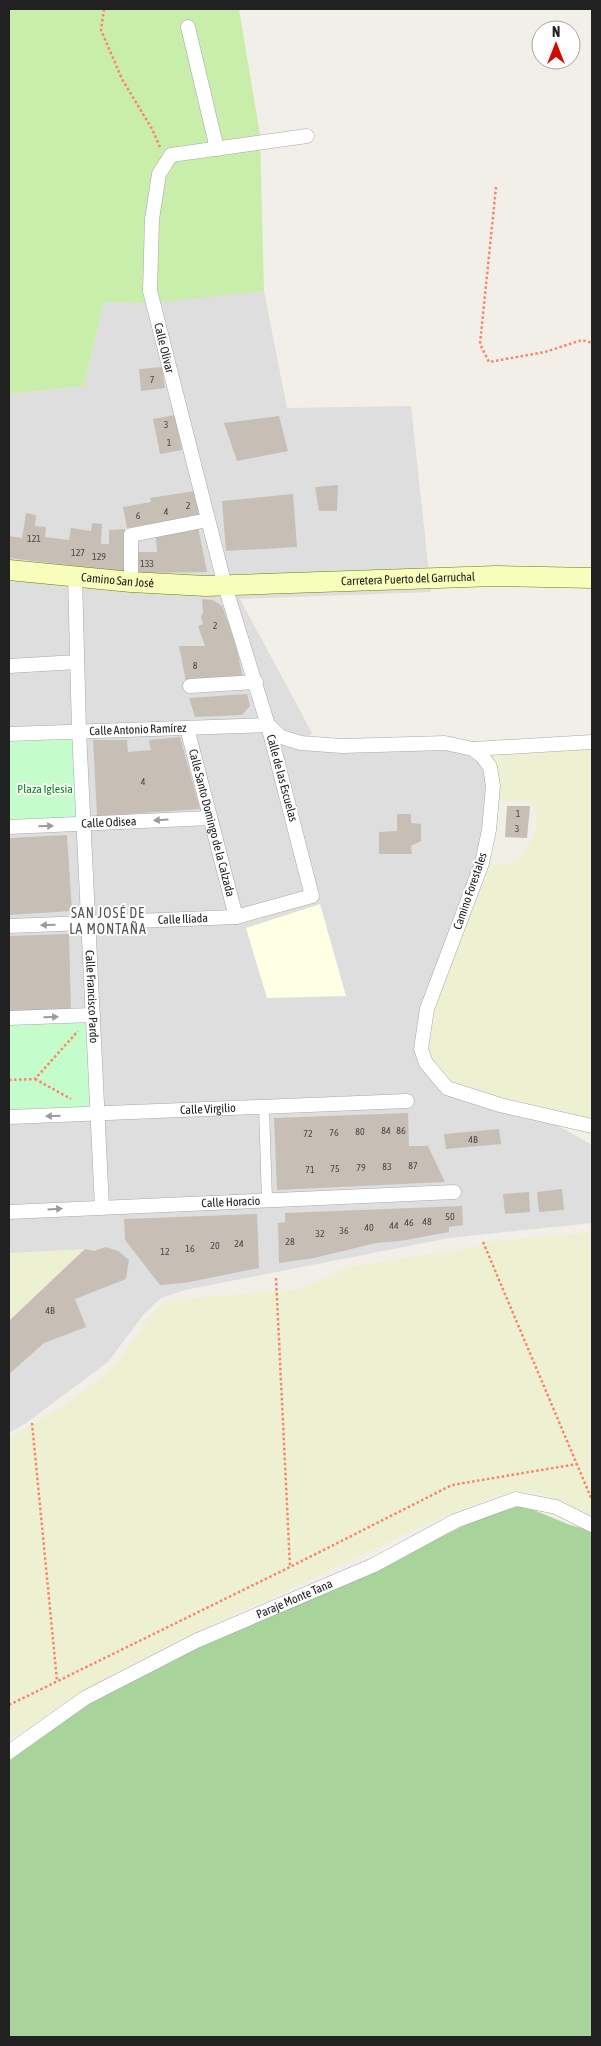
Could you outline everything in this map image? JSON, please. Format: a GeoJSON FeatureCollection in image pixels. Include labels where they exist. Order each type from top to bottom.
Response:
{"type":"FeatureCollection","features":[{"type":"Feature","properties":{"kind":"main road","name":"Camino San José"},"geometry":{"type":"LineString","coordinates":[[9,570],[131,582],[225,586]]}},
{"type":"Feature","properties":{"kind":"main road","name":"Carretera Puerto del Garruchal"},"geometry":{"type":"LineString","coordinates":[[225,586],[496,576],[592,578]]}},
{"type":"Feature","properties":{"kind":"street"},"geometry":{"type":"LineString","coordinates":[[188,26],[217,149]]}},
{"type":"Feature","properties":{"kind":"street"},"geometry":{"type":"LineString","coordinates":[[166,162],[171,155],[307,136]]}},
{"type":"Feature","properties":{"kind":"street","name":"Calle Olivar"},"geometry":{"type":"LineString","coordinates":[[166,162],[159,174],[152,219],[150,291],[225,586]]}},
{"type":"Feature","properties":{"kind":"street"},"geometry":{"type":"LineString","coordinates":[[131,582],[131,536],[208,520]]}},
{"type":"Feature","properties":{"kind":"street","name":"Calle Francisco Pardo"},"geometry":{"type":"LineString","coordinates":[[75,576],[79,731],[102,1207]]}},
{"type":"Feature","properties":{"kind":"street","name":"Calle de las Escuelas"},"geometry":{"type":"LineString","coordinates":[[225,586],[256,682],[312,896],[236,917]]}},
{"type":"Feature","properties":{"kind":"street"},"geometry":{"type":"LineString","coordinates":[[9,666],[77,662]]}},
{"type":"Feature","properties":{"kind":"street"},"geometry":{"type":"LineString","coordinates":[[190,686],[256,682]]}},
{"type":"Feature","properties":{"kind":"street"},"geometry":{"type":"LineString","coordinates":[[268,725],[281,737],[301,743],[342,746],[445,743],[473,749],[592,742]]}},
{"type":"Feature","properties":{"kind":"street","name":"Calle Antonio Ramírez"},"geometry":{"type":"LineString","coordinates":[[9,734],[268,725]]}},
{"type":"Feature","properties":{"kind":"street","name":"Calle Santo Domingo de la Calzada"},"geometry":{"type":"LineString","coordinates":[[187,728],[236,917]]}},
{"type":"Feature","properties":{"kind":"street","name":"Camino Forestales"},"geometry":{"type":"LineString","coordinates":[[473,749],[486,762],[492,778],[489,830],[482,862],[427,1009],[421,1049],[426,1062],[447,1088],[500,1104],[592,1126]]}},
{"type":"Feature","properties":{"kind":"street","name":"Calle Odisea"},"geometry":{"type":"LineString","coordinates":[[9,827],[210,818]]}},
{"type":"Feature","properties":{"kind":"street","name":"Calle Ilíada"},"geometry":{"type":"LineString","coordinates":[[9,926],[236,917]]}},
{"type":"Feature","properties":{"kind":"street"},"geometry":{"type":"LineString","coordinates":[[9,1018],[93,1015]]}},
{"type":"Feature","properties":{"kind":"street","name":"Calle Virgilio"},"geometry":{"type":"LineString","coordinates":[[9,1117],[407,1102]]}},
{"type":"Feature","properties":{"kind":"street"},"geometry":{"type":"LineString","coordinates":[[264,1107],[267,1200]]}},
{"type":"Feature","properties":{"kind":"street","name":"Calle Horacio"},"geometry":{"type":"LineString","coordinates":[[9,1212],[454,1192]]}},
{"type":"Feature","properties":{"kind":"street","name":"Paraje Monte Tana"},"geometry":{"type":"LineString","coordinates":[[9,1752],[85,1698],[196,1641],[374,1565],[455,1521],[516,1499],[556,1507],[592,1525]]}},
{"type":"Feature","properties":{"kind":"path"},"geometry":{"type":"LineString","coordinates":[[104,9],[101,30],[122,79],[152,129],[166,162]]}},
{"type":"Feature","properties":{"kind":"path"},"geometry":{"type":"LineString","coordinates":[[496,187],[480,344],[489,362],[545,352],[582,340],[592,343]]}},
{"type":"Feature","properties":{"kind":"path"},"geometry":{"type":"LineString","coordinates":[[35,1079],[93,1015]]}},
{"type":"Feature","properties":{"kind":"path"},"geometry":{"type":"LineString","coordinates":[[9,1080],[35,1079],[74,1101]]}},
{"type":"Feature","properties":{"kind":"path"},"geometry":{"type":"LineString","coordinates":[[484,1242],[592,1500]]}},
{"type":"Feature","properties":{"kind":"path"},"geometry":{"type":"LineString","coordinates":[[276,1278],[290,1567]]}},
{"type":"Feature","properties":{"kind":"path"},"geometry":{"type":"LineString","coordinates":[[32,1423],[57,1681]]}},
{"type":"Feature","properties":{"kind":"path"},"geometry":{"type":"LineString","coordinates":[[9,1705],[452,1485],[577,1464]]}},
{"type":"Feature","properties":{"kind":"shaded area"},"geometry":{"type":"Polygon","coordinates":[[[264,291],[287,408],[411,406],[431,592],[240,599],[312,733],[302,743],[473,749],[493,786],[470,893],[421,1049],[592,1145],[592,1223],[449,1238],[185,1290],[161,1298],[144,1314],[108,1362],[26,1423],[9,1433],[9,394],[84,386],[104,302],[264,291]]]}},
{"type":"Feature","properties":{"kind":"shaded area"},"geometry":{"type":"Polygon","coordinates":[[[592,742],[592,1126],[462,1094],[426,1063],[427,1009],[482,863],[506,864],[520,859],[534,836],[537,825],[536,813],[531,802],[492,800],[493,786],[473,749],[592,742]]]}},
{"type":"Feature","properties":{"kind":"shaded area"},"geometry":{"type":"Polygon","coordinates":[[[320,904],[346,996],[267,998],[246,928],[320,904]]]}},
{"type":"Feature","properties":{"kind":"shaded area"},"geometry":{"type":"Polygon","coordinates":[[[592,1232],[592,1516],[565,1502],[535,1492],[515,1491],[492,1497],[423,1526],[143,1658],[76,1696],[9,1740],[9,1439],[93,1384],[119,1360],[156,1309],[164,1303],[181,1299],[301,1289],[348,1267],[480,1246],[483,1242],[592,1232]]]}},
{"type":"Feature","properties":{"kind":"shaded area"},"geometry":{"type":"Polygon","coordinates":[[[85,1249],[9,1321],[9,1253],[85,1249]]]}},
{"type":"Feature","properties":{"kind":"green space"},"geometry":{"type":"Polygon","coordinates":[[[9,9],[239,9],[260,134],[264,291],[153,303],[104,302],[84,386],[9,394],[9,9]]]}},
{"type":"Feature","properties":{"kind":"green space","name":"Plaza Iglesia"},"geometry":{"type":"Polygon","coordinates":[[[79,731],[84,824],[9,827],[9,734],[79,731]]]}},
{"type":"Feature","properties":{"kind":"green space"},"geometry":{"type":"Polygon","coordinates":[[[93,1015],[97,1114],[9,1117],[9,1018],[93,1015]]]}},
{"type":"Feature","properties":{"kind":"green space"},"geometry":{"type":"Polygon","coordinates":[[[524,1506],[570,1525],[592,1531],[592,2037],[9,2037],[9,1761],[85,1704],[170,1658],[428,1543],[496,1510],[524,1506]]]}},
{"type":"Feature","properties":{"kind":"building"},"geometry":{"type":"Polygon","coordinates":[[[162,367],[165,388],[141,391],[139,369],[162,367]]]}},
{"type":"Feature","properties":{"kind":"building"},"geometry":{"type":"Polygon","coordinates":[[[175,415],[182,450],[160,454],[153,419],[175,415]]]}},
{"type":"Feature","properties":{"kind":"building"},"geometry":{"type":"Polygon","coordinates":[[[279,416],[288,451],[237,461],[224,423],[279,416]]]}},
{"type":"Feature","properties":{"kind":"building"},"geometry":{"type":"Polygon","coordinates":[[[338,485],[337,511],[319,511],[315,487],[338,485]]]}},
{"type":"Feature","properties":{"kind":"building"},"geometry":{"type":"Polygon","coordinates":[[[195,491],[200,516],[127,528],[123,507],[151,502],[150,498],[195,491]]]}},
{"type":"Feature","properties":{"kind":"building"},"geometry":{"type":"Polygon","coordinates":[[[293,494],[297,547],[226,551],[222,501],[293,494]]]}},
{"type":"Feature","properties":{"kind":"building"},"geometry":{"type":"Polygon","coordinates":[[[26,513],[36,515],[35,526],[46,527],[45,537],[69,540],[71,528],[91,531],[92,523],[102,524],[101,544],[109,544],[109,530],[125,529],[126,572],[9,558],[9,536],[22,538],[26,513]]]}},
{"type":"Feature","properties":{"kind":"building"},"geometry":{"type":"Polygon","coordinates":[[[198,527],[207,572],[137,573],[137,552],[157,552],[156,537],[198,527]]]}},
{"type":"Feature","properties":{"kind":"building"},"geometry":{"type":"Polygon","coordinates":[[[202,599],[213,600],[222,606],[235,641],[243,678],[186,682],[179,646],[205,646],[198,626],[203,624],[201,617],[203,613],[202,599]]]}},
{"type":"Feature","properties":{"kind":"building"},"geometry":{"type":"Polygon","coordinates":[[[247,694],[250,706],[242,715],[195,717],[189,698],[247,694]]]}},
{"type":"Feature","properties":{"kind":"building"},"geometry":{"type":"Polygon","coordinates":[[[180,737],[200,809],[97,816],[93,740],[127,740],[128,752],[151,750],[149,740],[180,737]]]}},
{"type":"Feature","properties":{"kind":"building"},"geometry":{"type":"Polygon","coordinates":[[[507,806],[530,806],[527,838],[505,837],[507,806]]]}},
{"type":"Feature","properties":{"kind":"building"},"geometry":{"type":"Polygon","coordinates":[[[397,814],[411,814],[411,823],[421,824],[421,841],[411,846],[412,854],[379,854],[379,832],[397,831],[397,814]]]}},
{"type":"Feature","properties":{"kind":"building"},"geometry":{"type":"Polygon","coordinates":[[[67,835],[72,911],[9,915],[9,838],[67,835]]]}},
{"type":"Feature","properties":{"kind":"building"},"geometry":{"type":"Polygon","coordinates":[[[69,934],[71,1011],[9,1012],[9,936],[69,934]]]}},
{"type":"Feature","properties":{"kind":"building"},"geometry":{"type":"Polygon","coordinates":[[[408,1113],[409,1146],[428,1146],[445,1182],[277,1190],[274,1118],[408,1113]]]}},
{"type":"Feature","properties":{"kind":"building"},"geometry":{"type":"Polygon","coordinates":[[[499,1129],[501,1144],[446,1149],[444,1134],[499,1129]]]}},
{"type":"Feature","properties":{"kind":"building"},"geometry":{"type":"Polygon","coordinates":[[[562,1189],[564,1210],[539,1212],[537,1192],[562,1189]]]}},
{"type":"Feature","properties":{"kind":"building"},"geometry":{"type":"Polygon","coordinates":[[[529,1192],[530,1212],[505,1214],[503,1194],[529,1192]]]}},
{"type":"Feature","properties":{"kind":"building"},"geometry":{"type":"Polygon","coordinates":[[[462,1206],[463,1225],[449,1227],[449,1232],[400,1241],[376,1243],[314,1258],[279,1263],[278,1223],[285,1222],[285,1213],[462,1206]]]}},
{"type":"Feature","properties":{"kind":"building"},"geometry":{"type":"Polygon","coordinates":[[[257,1214],[259,1268],[184,1283],[160,1285],[125,1240],[124,1219],[257,1214]]]}},
{"type":"Feature","properties":{"kind":"building"},"geometry":{"type":"Polygon","coordinates":[[[106,1247],[118,1251],[129,1260],[126,1279],[75,1299],[86,1327],[44,1343],[9,1374],[9,1321],[85,1249],[94,1251],[106,1247]]]}},
{"type":"Feature","properties":{"kind":"district","name":"SAN JOSÉ DE LA MONTAÑA"},"geometry":{"type":"Point","coordinates":[108,922]}}]}
